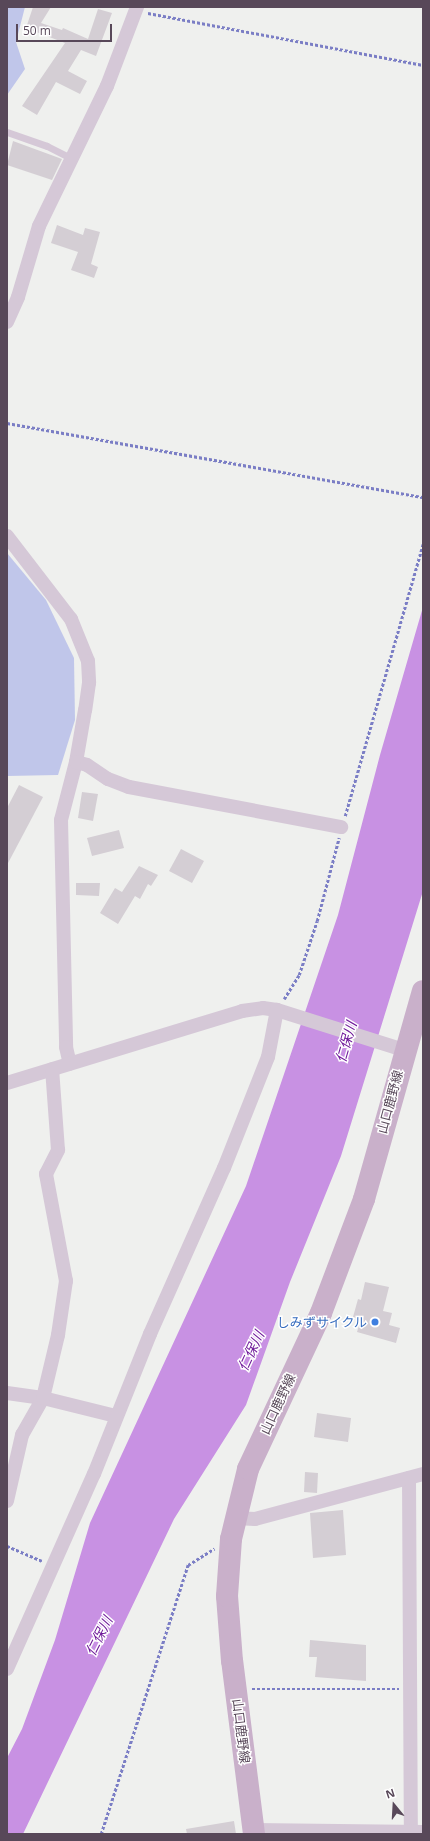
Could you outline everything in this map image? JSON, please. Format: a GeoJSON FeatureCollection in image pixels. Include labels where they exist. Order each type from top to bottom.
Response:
{"type":"FeatureCollection","features":[{"type":"Feature","properties":{"kind":"main road","name":"山口鹿野線"},"geometry":{"type":"LineString","coordinates":[[254,1832],[236,1690],[227,1596],[233,1528],[248,1469],[321,1313],[346,1251],[364,1199],[396,1047],[423,991]]}},
{"type":"Feature","properties":{"kind":"street"},"geometry":{"type":"LineString","coordinates":[[7,322],[18,297],[39,226],[74,159],[108,86],[137,9]]}},
{"type":"Feature","properties":{"kind":"street"},"geometry":{"type":"LineString","coordinates":[[7,536],[71,619],[88,661],[89,683],[76,762],[61,820],[66,1047],[70,1064]]}},
{"type":"Feature","properties":{"kind":"street"},"geometry":{"type":"LineString","coordinates":[[76,762],[87,765],[108,780],[129,787],[341,827]]}},
{"type":"Feature","properties":{"kind":"street"},"geometry":{"type":"LineString","coordinates":[[7,1083],[242,1012],[262,1008],[280,1011],[396,1047]]}},
{"type":"Feature","properties":{"kind":"street"},"geometry":{"type":"LineString","coordinates":[[7,1669],[52,1565],[94,1474],[116,1416],[224,1168],[268,1057],[280,1011]]}},
{"type":"Feature","properties":{"kind":"street"},"geometry":{"type":"LineString","coordinates":[[7,1501],[22,1435],[43,1398],[58,1335],[66,1281],[46,1174],[58,1150],[52,1069]]}},
{"type":"Feature","properties":{"kind":"street"},"geometry":{"type":"LineString","coordinates":[[7,1393],[43,1398],[116,1416]]}},
{"type":"Feature","properties":{"kind":"street"},"geometry":{"type":"LineString","coordinates":[[233,1528],[255,1519],[423,1474]]}},
{"type":"Feature","properties":{"kind":"street"},"geometry":{"type":"LineString","coordinates":[[254,1832],[417,1832],[409,1688],[409,1478]]}},
{"type":"Feature","properties":{"kind":"lane"},"geometry":{"type":"LineString","coordinates":[[7,132],[47,146],[74,159]]}},
{"type":"Feature","properties":{"kind":"path"},"geometry":{"type":"LineString","coordinates":[[137,9],[423,65]]}},
{"type":"Feature","properties":{"kind":"path"},"geometry":{"type":"LineString","coordinates":[[7,423],[423,497]]}},
{"type":"Feature","properties":{"kind":"path"},"geometry":{"type":"LineString","coordinates":[[280,1011],[299,975],[317,921],[341,827],[423,544]]}},
{"type":"Feature","properties":{"kind":"path"},"geometry":{"type":"LineString","coordinates":[[101,1834],[188,1565],[233,1528]]}},
{"type":"Feature","properties":{"kind":"path"},"geometry":{"type":"LineString","coordinates":[[7,1546],[52,1565]]}},
{"type":"Feature","properties":{"kind":"path"},"geometry":{"type":"LineString","coordinates":[[236,1690],[409,1688]]}},
{"type":"Feature","properties":{"kind":"shaded area"},"geometry":{"type":"Polygon","coordinates":[[[7,7],[25,7],[16,42],[25,69],[7,95],[7,7]]]}},
{"type":"Feature","properties":{"kind":"shaded area"},"geometry":{"type":"Polygon","coordinates":[[[7,553],[46,600],[74,658],[75,720],[58,775],[7,776],[7,553]]]}},
{"type":"Feature","properties":{"kind":"water","name":"仁保川"},"geometry":{"type":"Polygon","coordinates":[[[423,607],[423,891],[341,1156],[290,1282],[246,1405],[174,1519],[23,1834],[7,1834],[7,1758],[22,1729],[55,1640],[90,1523],[246,1186],[338,915],[380,755],[423,607]]]}},
{"type":"Feature","properties":{"kind":"building"},"geometry":{"type":"Polygon","coordinates":[[[33,7],[51,7],[41,23],[62,30],[63,28],[88,39],[98,9],[112,13],[96,56],[81,50],[68,71],[87,81],[80,94],[56,82],[37,115],[22,106],[65,43],[26,28],[33,7]]]}},
{"type":"Feature","properties":{"kind":"building"},"geometry":{"type":"Polygon","coordinates":[[[13,141],[62,159],[52,180],[7,165],[13,141]]]}},
{"type":"Feature","properties":{"kind":"building"},"geometry":{"type":"Polygon","coordinates":[[[57,225],[83,235],[85,228],[100,232],[91,264],[98,267],[94,278],[71,270],[78,252],[51,243],[57,225]]]}},
{"type":"Feature","properties":{"kind":"building"},"geometry":{"type":"Polygon","coordinates":[[[19,785],[43,797],[7,865],[7,808],[19,785]]]}},
{"type":"Feature","properties":{"kind":"building"},"geometry":{"type":"Polygon","coordinates":[[[82,792],[98,794],[93,821],[78,818],[82,792]]]}},
{"type":"Feature","properties":{"kind":"building"},"geometry":{"type":"Polygon","coordinates":[[[119,830],[124,848],[92,856],[87,838],[119,830]]]}},
{"type":"Feature","properties":{"kind":"building"},"geometry":{"type":"Polygon","coordinates":[[[181,849],[204,861],[192,883],[169,871],[181,849]]]}},
{"type":"Feature","properties":{"kind":"building"},"geometry":{"type":"Polygon","coordinates":[[[139,866],[158,875],[151,886],[148,884],[140,899],[135,896],[118,924],[100,913],[115,888],[122,892],[139,866]]]}},
{"type":"Feature","properties":{"kind":"building"},"geometry":{"type":"Polygon","coordinates":[[[76,883],[100,883],[99,896],[76,895],[76,883]]]}},
{"type":"Feature","properties":{"kind":"building","name":"しみずサイクル"},"geometry":{"type":"Polygon","coordinates":[[[365,1282],[389,1287],[383,1311],[392,1313],[389,1325],[400,1328],[396,1343],[357,1332],[361,1319],[353,1317],[358,1299],[361,1300],[365,1282]]]}},
{"type":"Feature","properties":{"kind":"building"},"geometry":{"type":"Polygon","coordinates":[[[317,1413],[351,1418],[348,1442],[314,1437],[317,1413]]]}},
{"type":"Feature","properties":{"kind":"building"},"geometry":{"type":"Polygon","coordinates":[[[305,1472],[318,1473],[317,1493],[304,1492],[305,1472]]]}},
{"type":"Feature","properties":{"kind":"building"},"geometry":{"type":"Polygon","coordinates":[[[343,1510],[346,1555],[313,1558],[310,1513],[343,1510]]]}},
{"type":"Feature","properties":{"kind":"building"},"geometry":{"type":"Polygon","coordinates":[[[310,1640],[366,1645],[366,1681],[315,1677],[317,1657],[309,1657],[310,1640]]]}},
{"type":"Feature","properties":{"kind":"building"},"geometry":{"type":"Polygon","coordinates":[[[234,1821],[236,1834],[187,1834],[186,1829],[234,1821]]]}},
{"type":"Feature","properties":{"kind":"place","name":"しみずサイクル"},"geometry":{"type":"Point","coordinates":[375,1322]}}]}
